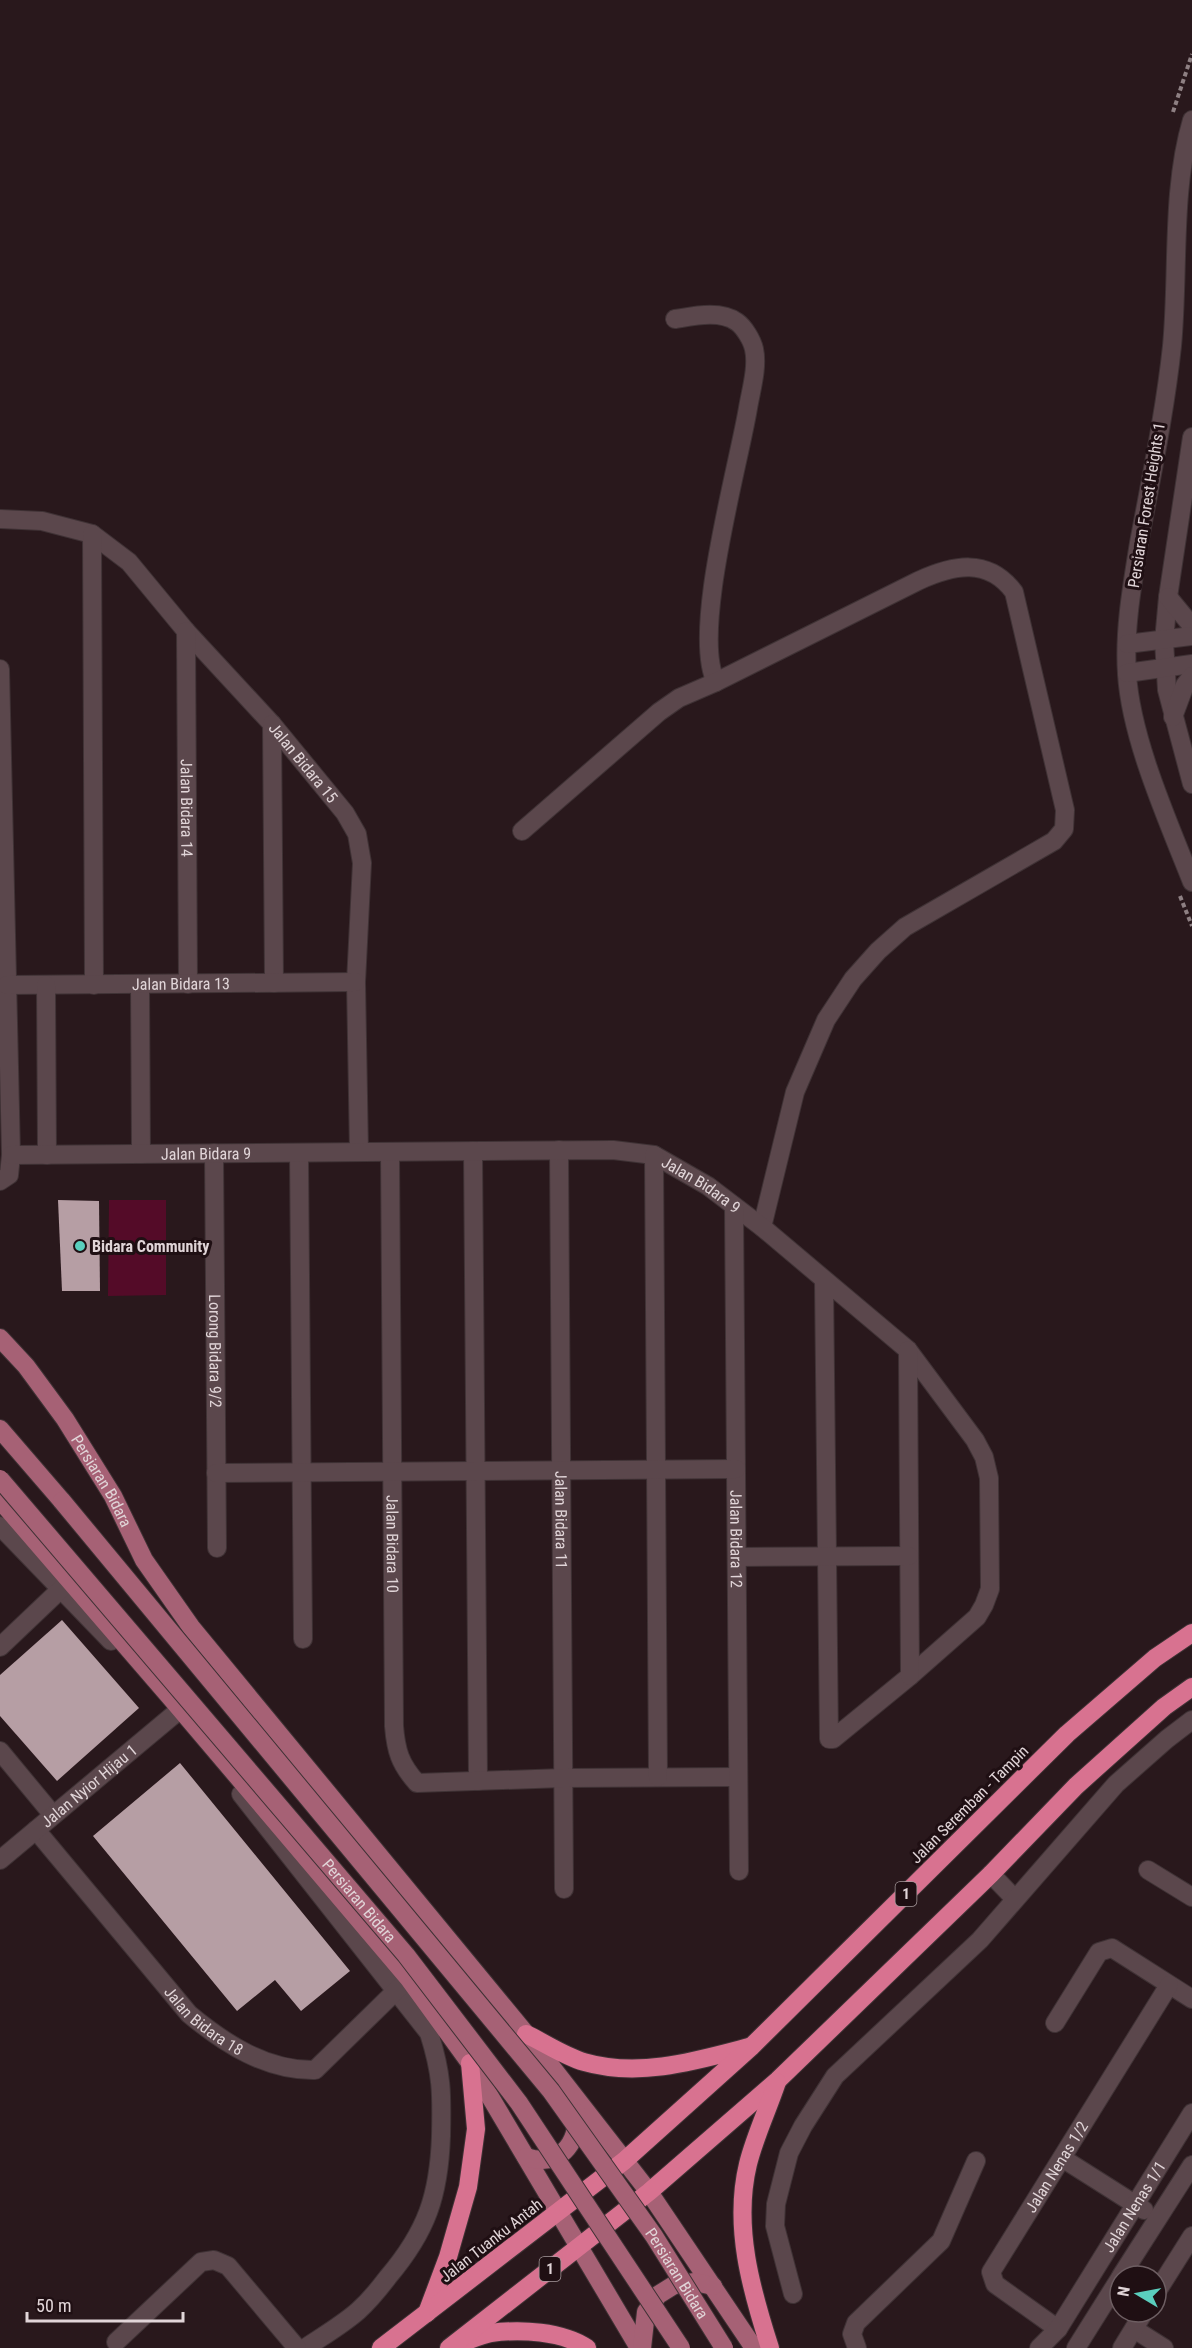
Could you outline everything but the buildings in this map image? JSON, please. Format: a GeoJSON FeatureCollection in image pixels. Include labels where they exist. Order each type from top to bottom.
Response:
{"type":"FeatureCollection","features":[{"type":"Feature","properties":{"kind":"highway","name":"Jalan Seremban - Tampin"},"geometry":{"type":"LineString","coordinates":[[624,2161],[751,2047],[1067,1734],[1155,1658],[1192,1633]]}},
{"type":"Feature","properties":{"kind":"highway","name":"1"},"geometry":{"type":"LineString","coordinates":[[450,2347],[649,2192],[778,2080],[991,1874],[1076,1786],[1164,1707],[1192,1687]]}},
{"type":"Feature","properties":{"kind":"highway"},"geometry":{"type":"LineString","coordinates":[[526,2034],[583,2061],[611,2068],[642,2069],[697,2061],[751,2047]]}},
{"type":"Feature","properties":{"kind":"highway"},"geometry":{"type":"LineString","coordinates":[[426,2315],[448,2257],[468,2187],[476,2129],[470,2063]]}},
{"type":"Feature","properties":{"kind":"highway"},"geometry":{"type":"LineString","coordinates":[[770,2348],[758,2310],[744,2250],[743,2206],[748,2164],[778,2080]]}},
{"type":"Feature","properties":{"kind":"highway","name":"Jalan Tuanku Antah"},"geometry":{"type":"LineString","coordinates":[[381,2348],[624,2161]]}},
{"type":"Feature","properties":{"kind":"highway"},"geometry":{"type":"LineString","coordinates":[[450,2347],[489,2334],[518,2331],[576,2341],[587,2348]]}},
{"type":"Feature","properties":{"kind":"main road","name":"Persiaran Bidara"},"geometry":{"type":"LineString","coordinates":[[0,1338],[26,1366],[65,1419],[113,1496],[144,1560],[191,1627],[526,2034],[649,2192],[754,2348]]}},
{"type":"Feature","properties":{"kind":"main road","name":"Persiaran Bidara"},"geometry":{"type":"LineString","coordinates":[[0,1429],[551,2091],[654,2236],[724,2348]]}},
{"type":"Feature","properties":{"kind":"main road","name":"Persiaran Bidara"},"geometry":{"type":"LineString","coordinates":[[0,1479],[406,1955],[519,2103],[681,2348]]}},
{"type":"Feature","properties":{"kind":"main road","name":"Persiaran Bidara"},"geometry":{"type":"LineString","coordinates":[[0,1500],[171,1698],[403,1985],[470,2063],[640,2348]]}},
{"type":"Feature","properties":{"kind":"main road"},"geometry":{"type":"LineString","coordinates":[[526,2157],[538,2161],[553,2161],[563,2152],[572,2138],[577,2116],[574,2096]]}},
{"type":"Feature","properties":{"kind":"main road"},"geometry":{"type":"LineString","coordinates":[[640,2348],[645,2312],[658,2295],[674,2285],[695,2282],[712,2286]]}},
{"type":"Feature","properties":{"kind":"street","name":"Persiaran Forest Heights 1"},"geometry":{"type":"LineString","coordinates":[[1192,120],[1183,156],[1176,309],[1170,367],[1133,582],[1127,644],[1127,673],[1140,737],[1165,813],[1192,882]]}},
{"type":"Feature","properties":{"kind":"street"},"geometry":{"type":"LineString","coordinates":[[675,319],[721,315],[738,322],[749,337],[754,349],[754,366],[744,433],[719,553],[708,628],[710,671],[716,682]]}},
{"type":"Feature","properties":{"kind":"street"},"geometry":{"type":"LineString","coordinates":[[1192,437],[1168,597],[1164,641],[1165,670],[1173,717],[1192,784]]}},
{"type":"Feature","properties":{"kind":"street","name":"Jalan Bidara 15"},"geometry":{"type":"LineString","coordinates":[[0,519],[42,521],[92,534],[129,562],[186,631],[272,724],[345,813],[357,834],[362,863],[356,982],[359,1152]]}},
{"type":"Feature","properties":{"kind":"street"},"geometry":{"type":"LineString","coordinates":[[92,534],[94,985]]}},
{"type":"Feature","properties":{"kind":"street"},"geometry":{"type":"LineString","coordinates":[[522,831],[659,712],[679,698],[716,682],[942,570],[984,569],[995,573],[1014,592],[1065,810],[1064,829],[1054,841],[905,927],[878,951],[853,979],[826,1020],[795,1092],[762,1227]]}},
{"type":"Feature","properties":{"kind":"street"},"geometry":{"type":"LineString","coordinates":[[1168,597],[1192,626]]}},
{"type":"Feature","properties":{"kind":"street","name":"Jalan Bidara 14"},"geometry":{"type":"LineString","coordinates":[[186,631],[188,984]]}},
{"type":"Feature","properties":{"kind":"street"},"geometry":{"type":"LineString","coordinates":[[1127,644],[1192,636]]}},
{"type":"Feature","properties":{"kind":"street"},"geometry":{"type":"LineString","coordinates":[[1127,673],[1165,670],[1192,664]]}},
{"type":"Feature","properties":{"kind":"street"},"geometry":{"type":"LineString","coordinates":[[0,669],[7,985],[5,1068],[11,1155],[9,1175],[0,1181]]}},
{"type":"Feature","properties":{"kind":"street"},"geometry":{"type":"LineString","coordinates":[[1173,717],[1185,685],[1192,676]]}},
{"type":"Feature","properties":{"kind":"street"},"geometry":{"type":"LineString","coordinates":[[272,724],[274,983]]}},
{"type":"Feature","properties":{"kind":"street","name":"Jalan Bidara 13"},"geometry":{"type":"LineString","coordinates":[[7,985],[356,982]]}},
{"type":"Feature","properties":{"kind":"street"},"geometry":{"type":"LineString","coordinates":[[140,984],[141,1154]]}},
{"type":"Feature","properties":{"kind":"street"},"geometry":{"type":"LineString","coordinates":[[46,985],[47,1155]]}},
{"type":"Feature","properties":{"kind":"street","name":"Jalan Bidara 9"},"geometry":{"type":"LineString","coordinates":[[11,1155],[559,1150],[613,1150],[654,1155],[708,1186],[762,1227],[908,1350],[975,1440],[984,1457],[990,1490],[990,1589],[984,1605],[977,1617],[910,1676],[832,1739],[827,1739],[826,1557]]}},
{"type":"Feature","properties":{"kind":"street","name":"Jalan Bidara 11"},"geometry":{"type":"LineString","coordinates":[[559,1150],[564,1889]]}},
{"type":"Feature","properties":{"kind":"street"},"geometry":{"type":"LineString","coordinates":[[473,1151],[477,1781]]}},
{"type":"Feature","properties":{"kind":"street","name":"Jalan Bidara 10"},"geometry":{"type":"LineString","coordinates":[[390,1152],[394,1726],[396,1749],[405,1769],[417,1783],[563,1778],[738,1777]]}},
{"type":"Feature","properties":{"kind":"street","name":"Lorong Bidara 9/2"},"geometry":{"type":"LineString","coordinates":[[214,1153],[217,1548]]}},
{"type":"Feature","properties":{"kind":"street"},"geometry":{"type":"LineString","coordinates":[[299,1153],[303,1639]]}},
{"type":"Feature","properties":{"kind":"street"},"geometry":{"type":"LineString","coordinates":[[654,1155],[658,1777]]}},
{"type":"Feature","properties":{"kind":"street","name":"Jalan Bidara 12"},"geometry":{"type":"LineString","coordinates":[[734,1206],[739,1871]]}},
{"type":"Feature","properties":{"kind":"street"},"geometry":{"type":"LineString","coordinates":[[824,1281],[826,1557]]}},
{"type":"Feature","properties":{"kind":"street"},"geometry":{"type":"LineString","coordinates":[[908,1350],[910,1676]]}},
{"type":"Feature","properties":{"kind":"street"},"geometry":{"type":"LineString","coordinates":[[216,1473],[736,1469]]}},
{"type":"Feature","properties":{"kind":"street"},"geometry":{"type":"LineString","coordinates":[[0,1526],[62,1588],[177,1712],[403,1985],[429,2033],[439,2065],[443,2096],[440,2160],[435,2194],[423,2228],[406,2256],[358,2311],[305,2348]]}},
{"type":"Feature","properties":{"kind":"street"},"geometry":{"type":"LineString","coordinates":[[737,1557],[909,1556]]}},
{"type":"Feature","properties":{"kind":"street"},"geometry":{"type":"LineString","coordinates":[[0,1647],[62,1588]]}},
{"type":"Feature","properties":{"kind":"street","name":"Jalan Nyior Hijau 1"},"geometry":{"type":"LineString","coordinates":[[0,1860],[177,1712]]}},
{"type":"Feature","properties":{"kind":"street"},"geometry":{"type":"LineString","coordinates":[[793,2294],[775,2226],[776,2204],[789,2153],[802,2126],[835,2076],[980,1940],[1116,1784],[1192,1720]]}},
{"type":"Feature","properties":{"kind":"street"},"geometry":{"type":"LineString","coordinates":[[0,1751],[53,1815]]}},
{"type":"Feature","properties":{"kind":"street","name":"Jalan Bidara 18"},"geometry":{"type":"LineString","coordinates":[[36,1830],[189,2014],[214,2035],[253,2056],[300,2071],[315,2070],[403,1985]]}},
{"type":"Feature","properties":{"kind":"street"},"geometry":{"type":"LineString","coordinates":[[1148,1870],[1192,1897]]}},
{"type":"Feature","properties":{"kind":"street"},"geometry":{"type":"LineString","coordinates":[[991,1874],[1015,1899]]}},
{"type":"Feature","properties":{"kind":"street"},"geometry":{"type":"LineString","coordinates":[[1054,2023],[1099,1952],[1112,1948],[1192,1999]]}},
{"type":"Feature","properties":{"kind":"street","name":"Jalan Nenas 1/2"},"geometry":{"type":"LineString","coordinates":[[1058,2329],[994,2284],[991,2272],[1169,1985]]}},
{"type":"Feature","properties":{"kind":"street","name":"Jalan Nenas 1/1"},"geometry":{"type":"LineString","coordinates":[[1039,2348],[1058,2329],[1192,2113]]}},
{"type":"Feature","properties":{"kind":"street"},"geometry":{"type":"LineString","coordinates":[[1062,2158],[1158,2218]]}},
{"type":"Feature","properties":{"kind":"street"},"geometry":{"type":"LineString","coordinates":[[857,2348],[852,2334],[856,2323],[941,2241],[976,2161]]}},
{"type":"Feature","properties":{"kind":"street"},"geometry":{"type":"LineString","coordinates":[[1131,2264],[1192,2165]]}},
{"type":"Feature","properties":{"kind":"street"},"geometry":{"type":"LineString","coordinates":[[1168,2274],[1192,2236]]}},
{"type":"Feature","properties":{"kind":"street"},"geometry":{"type":"LineString","coordinates":[[116,2342],[201,2262],[214,2260],[228,2266],[297,2348]]}},
{"type":"Feature","properties":{"kind":"street"},"geometry":{"type":"LineString","coordinates":[[1076,2348],[1108,2302]]}},
{"type":"Feature","properties":{"kind":"street"},"geometry":{"type":"LineString","coordinates":[[1122,2348],[1136,2324]]}},
{"type":"Feature","properties":{"kind":"street"},"geometry":{"type":"LineString","coordinates":[[1145,2324],[1164,2348]]}},
{"type":"Feature","properties":{"kind":"shaded area"},"geometry":{"type":"Polygon","coordinates":[[[109,1200],[166,1200],[166,1295],[108,1296],[109,1200]]]}},
{"type":"Feature","properties":{"kind":"place","name":"Bidara Community"},"geometry":{"type":"Point","coordinates":[80,1246]}}]}
